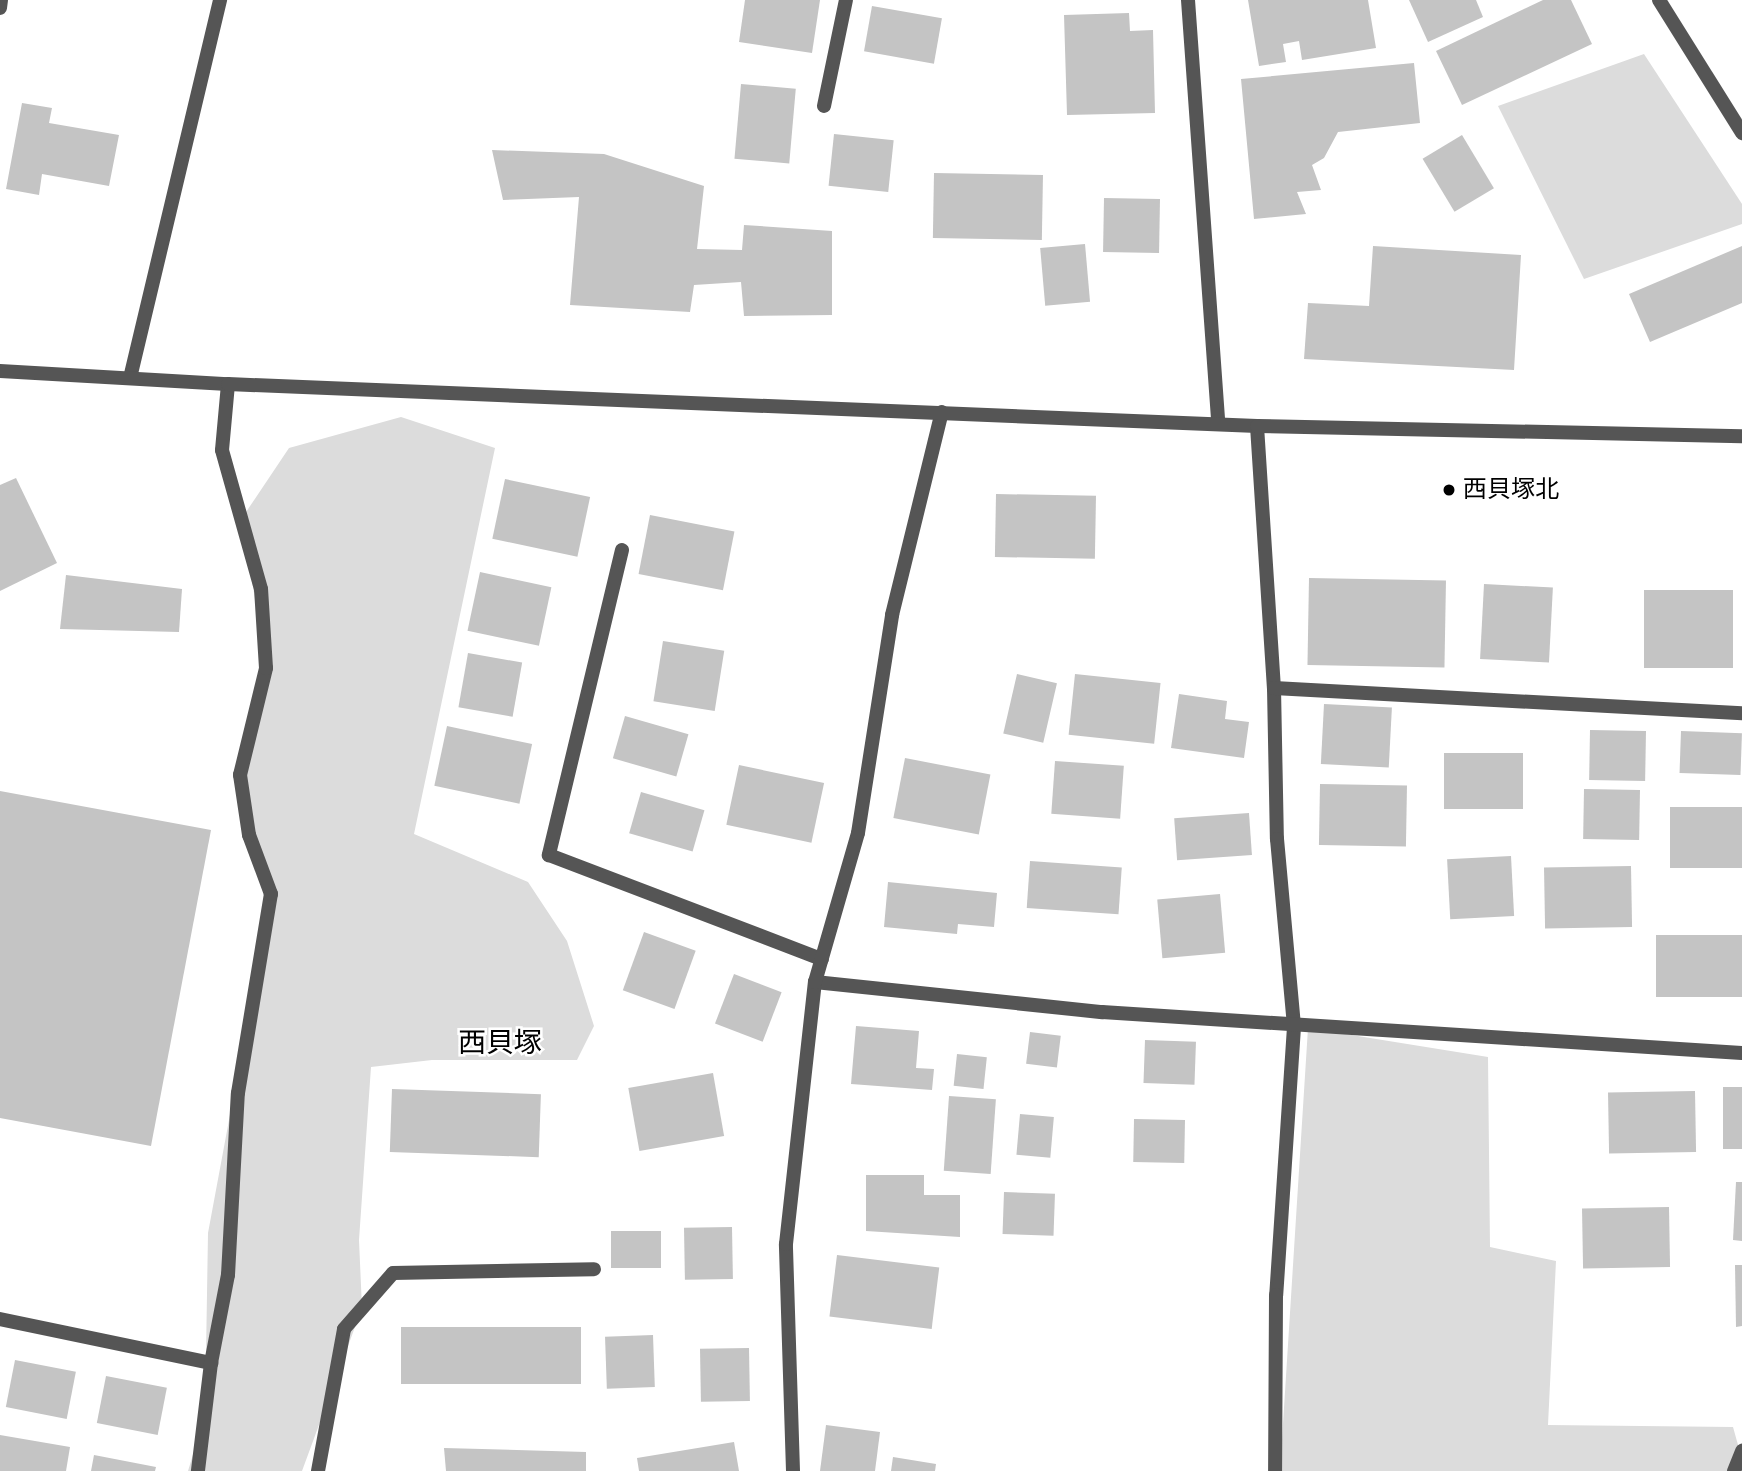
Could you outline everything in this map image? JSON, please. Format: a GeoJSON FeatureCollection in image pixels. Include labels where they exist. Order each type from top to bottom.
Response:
{"type":"FeatureCollection","features":[{"type":"Feature","properties":{"kind":"street"},"geometry":{"type":"LineString","coordinates":[[0,8],[1,0]]}},
{"type":"Feature","properties":{"kind":"street"},"geometry":{"type":"LineString","coordinates":[[130,377],[220,0]]}},
{"type":"Feature","properties":{"kind":"street"},"geometry":{"type":"LineString","coordinates":[[824,106],[846,0]]}},
{"type":"Feature","properties":{"kind":"street"},"geometry":{"type":"LineString","coordinates":[[1188,0],[1218,422]]}},
{"type":"Feature","properties":{"kind":"street"},"geometry":{"type":"LineString","coordinates":[[1659,0],[1742,133]]}},
{"type":"Feature","properties":{"kind":"street"},"geometry":{"type":"LineString","coordinates":[[0,371],[228,384],[1218,422],[1257,426],[1742,436]]}},
{"type":"Feature","properties":{"kind":"street"},"geometry":{"type":"LineString","coordinates":[[198,1471],[211,1363],[228,1275],[238,1093],[271,894],[248,835],[240,775],[266,668],[261,589],[222,450],[228,384]]}},
{"type":"Feature","properties":{"kind":"street"},"geometry":{"type":"LineString","coordinates":[[793,1471],[786,1244],[816,982],[858,833],[892,615],[942,412]]}},
{"type":"Feature","properties":{"kind":"street"},"geometry":{"type":"LineString","coordinates":[[1257,426],[1274,688],[1277,839],[1294,1027],[1276,1295],[1275,1471]]}},
{"type":"Feature","properties":{"kind":"street"},"geometry":{"type":"LineString","coordinates":[[622,550],[549,855],[822,959]]}},
{"type":"Feature","properties":{"kind":"street"},"geometry":{"type":"LineString","coordinates":[[1274,688],[1742,713]]}},
{"type":"Feature","properties":{"kind":"street"},"geometry":{"type":"LineString","coordinates":[[816,982],[1102,1013],[1742,1053]]}},
{"type":"Feature","properties":{"kind":"street"},"geometry":{"type":"LineString","coordinates":[[318,1471],[344,1329],[393,1273],[594,1269]]}},
{"type":"Feature","properties":{"kind":"street"},"geometry":{"type":"LineString","coordinates":[[0,1320],[211,1363]]}},
{"type":"Feature","properties":{"kind":"street"},"geometry":{"type":"LineString","coordinates":[[1734,1471],[1742,1451]]}},
{"type":"Feature","properties":{"kind":"shaded area"},"geometry":{"type":"Polygon","coordinates":[[[1644,54],[1742,204],[1742,224],[1584,279],[1498,106],[1644,54]]]}},
{"type":"Feature","properties":{"kind":"shaded area"},"geometry":{"type":"Polygon","coordinates":[[[401,417],[495,448],[414,834],[528,882],[567,941],[594,1026],[577,1060],[432,1060],[371,1067],[359,1240],[362,1308],[302,1471],[188,1471],[205,1415],[208,1233],[271,894],[240,775],[266,668],[242,518],[289,448],[401,417]]]}},
{"type":"Feature","properties":{"kind":"shaded area"},"geometry":{"type":"Polygon","coordinates":[[[1308,1028],[1488,1057],[1490,1247],[1556,1261],[1548,1425],[1733,1427],[1740,1452],[1730,1471],[1280,1471],[1308,1028]]]}},
{"type":"Feature","properties":{"kind":"building"},"geometry":{"type":"Polygon","coordinates":[[[745,0],[820,0],[812,53],[739,42],[745,0]]]}},
{"type":"Feature","properties":{"kind":"building"},"geometry":{"type":"Polygon","coordinates":[[[1248,0],[1368,0],[1376,48],[1302,60],[1299,41],[1283,44],[1286,62],[1259,66],[1248,0]]]}},
{"type":"Feature","properties":{"kind":"building"},"geometry":{"type":"Polygon","coordinates":[[[1409,0],[1476,0],[1483,17],[1428,42],[1409,0]]]}},
{"type":"Feature","properties":{"kind":"building"},"geometry":{"type":"Polygon","coordinates":[[[1543,0],[1571,0],[1592,44],[1462,105],[1436,51],[1543,0]]]}},
{"type":"Feature","properties":{"kind":"building"},"geometry":{"type":"Polygon","coordinates":[[[872,6],[942,18],[934,64],[864,51],[872,6]]]}},
{"type":"Feature","properties":{"kind":"building"},"geometry":{"type":"Polygon","coordinates":[[[1129,13],[1130,31],[1153,30],[1155,113],[1067,115],[1064,15],[1129,13]]]}},
{"type":"Feature","properties":{"kind":"building"},"geometry":{"type":"Polygon","coordinates":[[[1414,63],[1420,123],[1338,132],[1324,158],[1312,165],[1321,190],[1297,192],[1306,214],[1254,219],[1241,79],[1414,63]]]}},
{"type":"Feature","properties":{"kind":"building"},"geometry":{"type":"Polygon","coordinates":[[[741,84],[796,89],[789,164],[734,159],[741,84]]]}},
{"type":"Feature","properties":{"kind":"building"},"geometry":{"type":"Polygon","coordinates":[[[22,103],[52,108],[49,123],[119,135],[109,186],[42,174],[39,195],[6,189],[22,103]]]}},
{"type":"Feature","properties":{"kind":"building"},"geometry":{"type":"Polygon","coordinates":[[[834,134],[894,140],[888,192],[829,186],[834,134]]]}},
{"type":"Feature","properties":{"kind":"building"},"geometry":{"type":"Polygon","coordinates":[[[1462,135],[1494,188],[1455,212],[1423,159],[1462,135]]]}},
{"type":"Feature","properties":{"kind":"building"},"geometry":{"type":"Polygon","coordinates":[[[492,150],[604,154],[704,186],[697,249],[742,250],[744,225],[832,231],[832,315],[744,316],[741,282],[694,285],[690,312],[570,305],[579,197],[503,200],[492,150]]]}},
{"type":"Feature","properties":{"kind":"building"},"geometry":{"type":"Polygon","coordinates":[[[934,173],[1043,175],[1042,240],[933,238],[934,173]]]}},
{"type":"Feature","properties":{"kind":"building"},"geometry":{"type":"Polygon","coordinates":[[[1104,198],[1160,199],[1159,253],[1103,252],[1104,198]]]}},
{"type":"Feature","properties":{"kind":"building"},"geometry":{"type":"Polygon","coordinates":[[[1085,244],[1090,302],[1045,306],[1040,248],[1085,244]]]}},
{"type":"Feature","properties":{"kind":"building"},"geometry":{"type":"Polygon","coordinates":[[[1373,246],[1521,255],[1514,370],[1304,359],[1308,303],[1369,306],[1373,246]]]}},
{"type":"Feature","properties":{"kind":"building"},"geometry":{"type":"Polygon","coordinates":[[[1742,246],[1742,303],[1650,342],[1629,294],[1742,246]]]}},
{"type":"Feature","properties":{"kind":"building"},"geometry":{"type":"Polygon","coordinates":[[[16,478],[57,563],[0,591],[0,485],[16,478]]]}},
{"type":"Feature","properties":{"kind":"building"},"geometry":{"type":"Polygon","coordinates":[[[505,479],[590,497],[577,557],[492,539],[505,479]]]}},
{"type":"Feature","properties":{"kind":"building"},"geometry":{"type":"Polygon","coordinates":[[[996,494],[1096,496],[1095,559],[995,557],[996,494]]]}},
{"type":"Feature","properties":{"kind":"building"},"geometry":{"type":"Polygon","coordinates":[[[650,515],[734,531],[723,590],[639,574],[650,515]]]}},
{"type":"Feature","properties":{"kind":"building"},"geometry":{"type":"Polygon","coordinates":[[[480,572],[551,587],[539,646],[468,631],[480,572]]]}},
{"type":"Feature","properties":{"kind":"building"},"geometry":{"type":"Polygon","coordinates":[[[66,575],[182,589],[179,632],[60,629],[66,575]]]}},
{"type":"Feature","properties":{"kind":"building"},"geometry":{"type":"Polygon","coordinates":[[[1309,578],[1446,580],[1444,667],[1307,665],[1309,578]]]}},
{"type":"Feature","properties":{"kind":"building"},"geometry":{"type":"Polygon","coordinates":[[[1484,584],[1553,588],[1549,663],[1480,659],[1484,584]]]}},
{"type":"Feature","properties":{"kind":"building"},"geometry":{"type":"Polygon","coordinates":[[[1644,590],[1733,590],[1733,668],[1644,668],[1644,590]]]}},
{"type":"Feature","properties":{"kind":"building"},"geometry":{"type":"Polygon","coordinates":[[[663,641],[724,651],[715,711],[653,701],[663,641]]]}},
{"type":"Feature","properties":{"kind":"building"},"geometry":{"type":"Polygon","coordinates":[[[468,653],[522,663],[513,717],[458,707],[468,653]]]}},
{"type":"Feature","properties":{"kind":"building"},"geometry":{"type":"Polygon","coordinates":[[[1017,674],[1057,683],[1043,743],[1003,733],[1017,674]]]}},
{"type":"Feature","properties":{"kind":"building"},"geometry":{"type":"Polygon","coordinates":[[[1075,674],[1161,683],[1154,744],[1069,735],[1075,674]]]}},
{"type":"Feature","properties":{"kind":"building"},"geometry":{"type":"Polygon","coordinates":[[[1179,694],[1227,701],[1225,719],[1249,722],[1244,758],[1171,748],[1179,694]]]}},
{"type":"Feature","properties":{"kind":"building"},"geometry":{"type":"Polygon","coordinates":[[[1324,704],[1392,708],[1389,767],[1321,764],[1324,704]]]}},
{"type":"Feature","properties":{"kind":"building"},"geometry":{"type":"Polygon","coordinates":[[[625,716],[688,734],[676,776],[613,758],[625,716]]]}},
{"type":"Feature","properties":{"kind":"building"},"geometry":{"type":"Polygon","coordinates":[[[447,726],[532,744],[519,804],[434,786],[447,726]]]}},
{"type":"Feature","properties":{"kind":"building"},"geometry":{"type":"Polygon","coordinates":[[[1590,730],[1646,731],[1645,781],[1589,780],[1590,730]]]}},
{"type":"Feature","properties":{"kind":"building"},"geometry":{"type":"Polygon","coordinates":[[[1681,731],[1742,733],[1740,775],[1680,773],[1681,731]]]}},
{"type":"Feature","properties":{"kind":"building"},"geometry":{"type":"Polygon","coordinates":[[[1444,753],[1523,753],[1523,809],[1444,809],[1444,753]]]}},
{"type":"Feature","properties":{"kind":"building"},"geometry":{"type":"Polygon","coordinates":[[[905,758],[990,775],[979,834],[893,818],[905,758]]]}},
{"type":"Feature","properties":{"kind":"building"},"geometry":{"type":"Polygon","coordinates":[[[1055,761],[1124,766],[1120,819],[1051,814],[1055,761]]]}},
{"type":"Feature","properties":{"kind":"building"},"geometry":{"type":"Polygon","coordinates":[[[739,765],[824,783],[811,843],[726,825],[739,765]]]}},
{"type":"Feature","properties":{"kind":"building"},"geometry":{"type":"Polygon","coordinates":[[[1320,784],[1407,786],[1406,847],[1319,845],[1320,784]]]}},
{"type":"Feature","properties":{"kind":"building"},"geometry":{"type":"Polygon","coordinates":[[[1584,789],[1640,790],[1639,840],[1583,839],[1584,789]]]}},
{"type":"Feature","properties":{"kind":"building"},"geometry":{"type":"Polygon","coordinates":[[[0,791],[211,830],[151,1146],[0,1118],[0,791]]]}},
{"type":"Feature","properties":{"kind":"building"},"geometry":{"type":"Polygon","coordinates":[[[641,792],[704,810],[693,852],[629,833],[641,792]]]}},
{"type":"Feature","properties":{"kind":"building"},"geometry":{"type":"Polygon","coordinates":[[[1670,807],[1742,807],[1742,868],[1670,868],[1670,807]]]}},
{"type":"Feature","properties":{"kind":"building"},"geometry":{"type":"Polygon","coordinates":[[[1249,813],[1252,855],[1177,860],[1174,818],[1249,813]]]}},
{"type":"Feature","properties":{"kind":"building"},"geometry":{"type":"Polygon","coordinates":[[[1511,856],[1514,916],[1450,919],[1447,859],[1511,856]]]}},
{"type":"Feature","properties":{"kind":"building"},"geometry":{"type":"Polygon","coordinates":[[[1030,861],[1122,867],[1118,914],[1027,908],[1030,861]]]}},
{"type":"Feature","properties":{"kind":"building"},"geometry":{"type":"Polygon","coordinates":[[[1631,866],[1632,927],[1545,929],[1544,868],[1631,866]]]}},
{"type":"Feature","properties":{"kind":"building"},"geometry":{"type":"Polygon","coordinates":[[[888,882],[997,893],[994,927],[958,924],[957,934],[884,927],[888,882]]]}},
{"type":"Feature","properties":{"kind":"building"},"geometry":{"type":"Polygon","coordinates":[[[1220,894],[1225,953],[1162,958],[1157,899],[1220,894]]]}},
{"type":"Feature","properties":{"kind":"building"},"geometry":{"type":"Polygon","coordinates":[[[644,932],[696,951],[674,1009],[623,990],[644,932]]]}},
{"type":"Feature","properties":{"kind":"building"},"geometry":{"type":"Polygon","coordinates":[[[1656,935],[1742,935],[1742,997],[1656,997],[1656,935]]]}},
{"type":"Feature","properties":{"kind":"building"},"geometry":{"type":"Polygon","coordinates":[[[734,974],[782,992],[763,1042],[715,1023],[734,974]]]}},
{"type":"Feature","properties":{"kind":"building"},"geometry":{"type":"Polygon","coordinates":[[[856,1026],[919,1031],[916,1068],[934,1069],[932,1090],[851,1084],[856,1026]]]}},
{"type":"Feature","properties":{"kind":"building"},"geometry":{"type":"Polygon","coordinates":[[[1030,1032],[1061,1036],[1057,1068],[1026,1064],[1030,1032]]]}},
{"type":"Feature","properties":{"kind":"building"},"geometry":{"type":"Polygon","coordinates":[[[1145,1040],[1196,1042],[1194,1085],[1143,1083],[1145,1040]]]}},
{"type":"Feature","properties":{"kind":"building"},"geometry":{"type":"Polygon","coordinates":[[[957,1054],[987,1057],[983,1089],[954,1086],[957,1054]]]}},
{"type":"Feature","properties":{"kind":"building"},"geometry":{"type":"Polygon","coordinates":[[[713,1073],[724,1136],[639,1151],[628,1088],[713,1073]]]}},
{"type":"Feature","properties":{"kind":"building"},"geometry":{"type":"Polygon","coordinates":[[[1723,1087],[1742,1087],[1742,1149],[1723,1149],[1723,1087]]]}},
{"type":"Feature","properties":{"kind":"building"},"geometry":{"type":"Polygon","coordinates":[[[392,1089],[541,1094],[539,1157],[390,1152],[392,1089]]]}},
{"type":"Feature","properties":{"kind":"building"},"geometry":{"type":"Polygon","coordinates":[[[1695,1091],[1696,1152],[1609,1154],[1608,1093],[1695,1091]]]}},
{"type":"Feature","properties":{"kind":"building"},"geometry":{"type":"Polygon","coordinates":[[[949,1096],[996,1099],[991,1174],[944,1171],[949,1096]]]}},
{"type":"Feature","properties":{"kind":"building"},"geometry":{"type":"Polygon","coordinates":[[[1020,1114],[1054,1117],[1050,1158],[1016,1155],[1020,1114]]]}},
{"type":"Feature","properties":{"kind":"building"},"geometry":{"type":"Polygon","coordinates":[[[1134,1119],[1185,1120],[1184,1163],[1133,1162],[1134,1119]]]}},
{"type":"Feature","properties":{"kind":"building"},"geometry":{"type":"Polygon","coordinates":[[[866,1175],[924,1175],[924,1195],[960,1195],[960,1237],[866,1231],[866,1175]]]}},
{"type":"Feature","properties":{"kind":"building"},"geometry":{"type":"Polygon","coordinates":[[[1736,1182],[1742,1182],[1742,1241],[1733,1240],[1736,1182]]]}},
{"type":"Feature","properties":{"kind":"building"},"geometry":{"type":"Polygon","coordinates":[[[1004,1192],[1055,1194],[1054,1236],[1003,1234],[1004,1192]]]}},
{"type":"Feature","properties":{"kind":"building"},"geometry":{"type":"Polygon","coordinates":[[[1669,1207],[1670,1267],[1583,1269],[1582,1209],[1669,1207]]]}},
{"type":"Feature","properties":{"kind":"building"},"geometry":{"type":"Polygon","coordinates":[[[732,1227],[733,1279],[685,1280],[684,1228],[732,1227]]]}},
{"type":"Feature","properties":{"kind":"building"},"geometry":{"type":"Polygon","coordinates":[[[611,1231],[661,1231],[661,1268],[611,1268],[611,1231]]]}},
{"type":"Feature","properties":{"kind":"building"},"geometry":{"type":"Polygon","coordinates":[[[837,1255],[939,1268],[932,1329],[829,1317],[837,1255]]]}},
{"type":"Feature","properties":{"kind":"building"},"geometry":{"type":"Polygon","coordinates":[[[1735,1265],[1742,1265],[1742,1326],[1736,1327],[1735,1265]]]}},
{"type":"Feature","properties":{"kind":"building"},"geometry":{"type":"Polygon","coordinates":[[[401,1327],[581,1327],[581,1384],[401,1384],[401,1327]]]}},
{"type":"Feature","properties":{"kind":"building"},"geometry":{"type":"Polygon","coordinates":[[[653,1335],[655,1387],[607,1389],[605,1337],[653,1335]]]}},
{"type":"Feature","properties":{"kind":"building"},"geometry":{"type":"Polygon","coordinates":[[[749,1348],[750,1401],[701,1402],[700,1349],[749,1348]]]}},
{"type":"Feature","properties":{"kind":"building"},"geometry":{"type":"Polygon","coordinates":[[[15,1360],[76,1372],[67,1419],[6,1407],[15,1360]]]}},
{"type":"Feature","properties":{"kind":"building"},"geometry":{"type":"Polygon","coordinates":[[[106,1376],[167,1388],[158,1435],[97,1423],[106,1376]]]}},
{"type":"Feature","properties":{"kind":"building"},"geometry":{"type":"Polygon","coordinates":[[[826,1425],[880,1432],[875,1471],[820,1471],[826,1425]]]}},
{"type":"Feature","properties":{"kind":"building"},"geometry":{"type":"Polygon","coordinates":[[[0,1435],[70,1447],[66,1471],[0,1471],[0,1435]]]}},
{"type":"Feature","properties":{"kind":"building"},"geometry":{"type":"Polygon","coordinates":[[[734,1442],[739,1471],[639,1471],[637,1458],[734,1442]]]}},
{"type":"Feature","properties":{"kind":"building"},"geometry":{"type":"Polygon","coordinates":[[[444,1448],[586,1452],[586,1471],[446,1471],[444,1448]]]}},
{"type":"Feature","properties":{"kind":"building"},"geometry":{"type":"Polygon","coordinates":[[[94,1455],[156,1467],[155,1471],[91,1471],[94,1455]]]}},
{"type":"Feature","properties":{"kind":"building"},"geometry":{"type":"Polygon","coordinates":[[[893,1457],[936,1464],[935,1471],[891,1471],[893,1457]]]}},
{"type":"Feature","properties":{"kind":"place","name":"西貝塚北"},"geometry":{"type":"Point","coordinates":[1449,490]}},
{"type":"Feature","properties":{"kind":"district","name":"西貝塚"},"geometry":{"type":"Point","coordinates":[500,1043]}}]}
